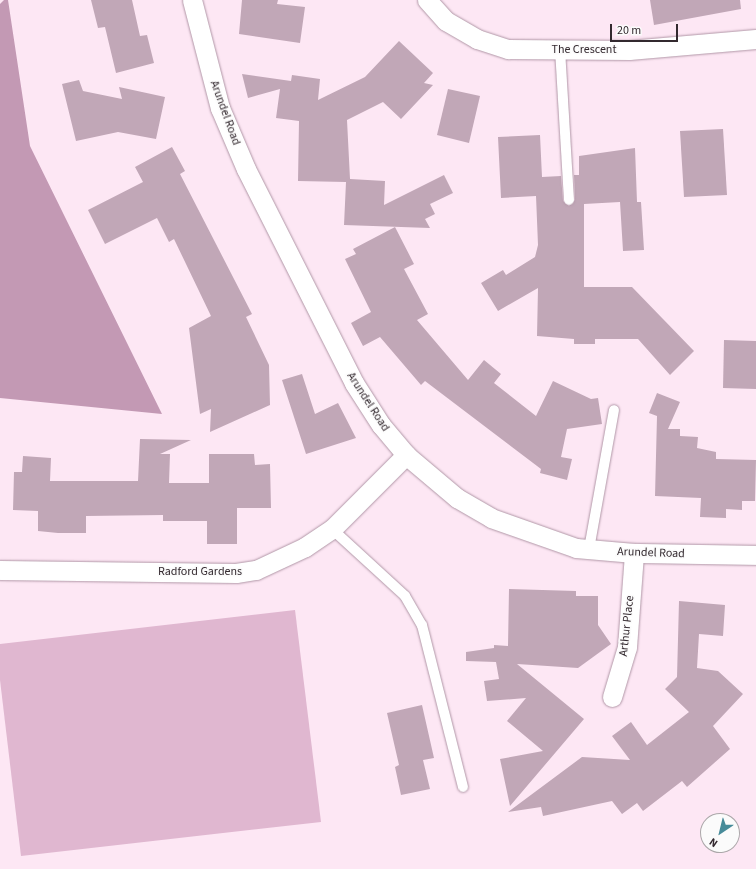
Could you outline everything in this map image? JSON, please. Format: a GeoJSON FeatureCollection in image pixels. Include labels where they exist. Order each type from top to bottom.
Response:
{"type":"FeatureCollection","features":[{"type":"Feature","properties":{"kind":"street","name":"Arundel Road"},"geometry":{"type":"LineString","coordinates":[[192,0],[220,108],[246,169],[354,383],[381,425],[406,455],[457,498],[491,518],[534,534],[589,549],[634,554],[756,556]]}},
{"type":"Feature","properties":{"kind":"street","name":"The Crescent"},"geometry":{"type":"LineString","coordinates":[[427,0],[446,21],[477,40],[508,49],[629,50],[756,39]]}},
{"type":"Feature","properties":{"kind":"street","name":"Radford Gardens"},"geometry":{"type":"LineString","coordinates":[[0,570],[236,573],[272,565],[332,528],[406,455]]}},
{"type":"Feature","properties":{"kind":"street","name":"Arthur Place"},"geometry":{"type":"LineString","coordinates":[[612,697],[627,647],[634,554]]}},
{"type":"Feature","properties":{"kind":"lane"},"geometry":{"type":"LineString","coordinates":[[560,49],[569,200]]}},
{"type":"Feature","properties":{"kind":"lane"},"geometry":{"type":"LineString","coordinates":[[589,549],[614,410]]}},
{"type":"Feature","properties":{"kind":"lane"},"geometry":{"type":"LineString","coordinates":[[332,528],[405,596],[422,625],[463,787]]}},
{"type":"Feature","properties":{"kind":"shaded area"},"geometry":{"type":"Polygon","coordinates":[[[4,0],[8,0],[30,146],[162,414],[0,398],[0,4],[4,0]]]}},
{"type":"Feature","properties":{"kind":"shaded area"},"geometry":{"type":"Polygon","coordinates":[[[295,610],[321,822],[21,856],[0,680],[0,644],[295,610]]]}},
{"type":"Feature","properties":{"kind":"building"},"geometry":{"type":"Polygon","coordinates":[[[91,0],[132,0],[140,36],[147,35],[154,63],[116,73],[105,27],[98,28],[91,0]]]}},
{"type":"Feature","properties":{"kind":"building"},"geometry":{"type":"Polygon","coordinates":[[[242,0],[278,0],[277,4],[305,7],[300,43],[239,34],[242,0]]]}},
{"type":"Feature","properties":{"kind":"building"},"geometry":{"type":"Polygon","coordinates":[[[650,0],[740,0],[741,9],[654,25],[650,0]]]}},
{"type":"Feature","properties":{"kind":"building"},"geometry":{"type":"Polygon","coordinates":[[[399,41],[433,73],[424,83],[433,85],[401,119],[383,102],[347,120],[350,179],[385,181],[384,205],[444,175],[453,193],[430,204],[435,214],[425,219],[430,228],[344,225],[346,182],[298,181],[299,121],[276,118],[280,89],[248,98],[242,74],[291,81],[292,75],[320,79],[318,100],[365,77],[399,41]]]}},
{"type":"Feature","properties":{"kind":"building"},"geometry":{"type":"Polygon","coordinates":[[[79,80],[83,91],[122,99],[119,87],[165,97],[156,139],[118,132],[76,141],[62,84],[79,80]]]}},
{"type":"Feature","properties":{"kind":"building"},"geometry":{"type":"Polygon","coordinates":[[[448,89],[480,96],[469,143],[437,135],[448,89]]]}},
{"type":"Feature","properties":{"kind":"building"},"geometry":{"type":"Polygon","coordinates":[[[723,129],[727,195],[684,197],[680,131],[723,129]]]}},
{"type":"Feature","properties":{"kind":"building"},"geometry":{"type":"Polygon","coordinates":[[[540,135],[542,177],[561,176],[563,201],[569,206],[575,200],[574,175],[579,175],[579,156],[635,148],[637,202],[641,202],[644,250],[623,251],[620,202],[584,204],[584,287],[632,287],[694,351],[670,375],[638,339],[595,339],[595,344],[574,344],[574,339],[537,336],[538,288],[498,311],[481,283],[503,270],[506,275],[535,257],[538,245],[536,196],[501,198],[498,137],[540,135]]]}},
{"type":"Feature","properties":{"kind":"building"},"geometry":{"type":"Polygon","coordinates":[[[172,147],[185,171],[180,174],[252,314],[246,317],[269,365],[270,405],[210,432],[211,409],[200,414],[189,328],[211,316],[174,239],[169,242],[157,218],[105,244],[88,210],[143,182],[135,167],[172,147]]]}},
{"type":"Feature","properties":{"kind":"building"},"geometry":{"type":"Polygon","coordinates":[[[395,227],[414,264],[404,269],[428,314],[417,320],[468,380],[484,360],[501,374],[494,383],[536,416],[553,381],[591,399],[598,398],[602,424],[567,429],[561,457],[572,459],[567,480],[540,473],[541,469],[425,381],[421,385],[380,337],[363,346],[351,323],[371,312],[345,259],[356,254],[353,249],[395,227]]]}},
{"type":"Feature","properties":{"kind":"building"},"geometry":{"type":"Polygon","coordinates":[[[724,340],[756,341],[756,389],[723,388],[724,340]]]}},
{"type":"Feature","properties":{"kind":"building"},"geometry":{"type":"Polygon","coordinates":[[[302,374],[315,414],[338,403],[356,438],[306,454],[282,380],[302,374]]]}},
{"type":"Feature","properties":{"kind":"building"},"geometry":{"type":"Polygon","coordinates":[[[657,393],[680,402],[668,429],[680,429],[680,436],[698,437],[697,448],[716,452],[716,459],[756,460],[755,501],[742,501],[742,510],[726,509],[726,518],[700,517],[701,498],[655,496],[657,416],[649,413],[657,393]]]}},
{"type":"Feature","properties":{"kind":"building"},"geometry":{"type":"Polygon","coordinates":[[[140,439],[191,440],[160,454],[170,454],[169,483],[209,483],[209,454],[254,454],[255,465],[270,464],[271,508],[237,508],[237,544],[207,544],[207,521],[163,521],[163,515],[86,516],[86,533],[58,533],[38,531],[38,511],[13,510],[14,472],[22,472],[23,456],[51,458],[50,481],[138,481],[140,439]]]}},
{"type":"Feature","properties":{"kind":"building"},"geometry":{"type":"Polygon","coordinates":[[[509,589],[576,591],[576,596],[598,596],[598,625],[611,644],[578,668],[517,664],[584,719],[510,806],[500,759],[543,751],[507,721],[526,698],[487,701],[484,681],[499,679],[496,662],[466,661],[466,652],[494,648],[494,645],[508,646],[509,589]]]}},
{"type":"Feature","properties":{"kind":"building"},"geometry":{"type":"Polygon","coordinates":[[[679,601],[725,605],[723,636],[699,634],[697,668],[718,671],[743,694],[713,726],[730,749],[687,787],[682,781],[643,811],[637,803],[622,814],[612,801],[543,816],[541,807],[508,812],[582,757],[630,760],[612,736],[631,722],[647,745],[689,712],[665,689],[677,677],[679,601]]]}},
{"type":"Feature","properties":{"kind":"building"},"geometry":{"type":"Polygon","coordinates":[[[422,705],[434,758],[423,760],[430,789],[401,795],[395,767],[399,765],[387,713],[422,705]]]}}]}
